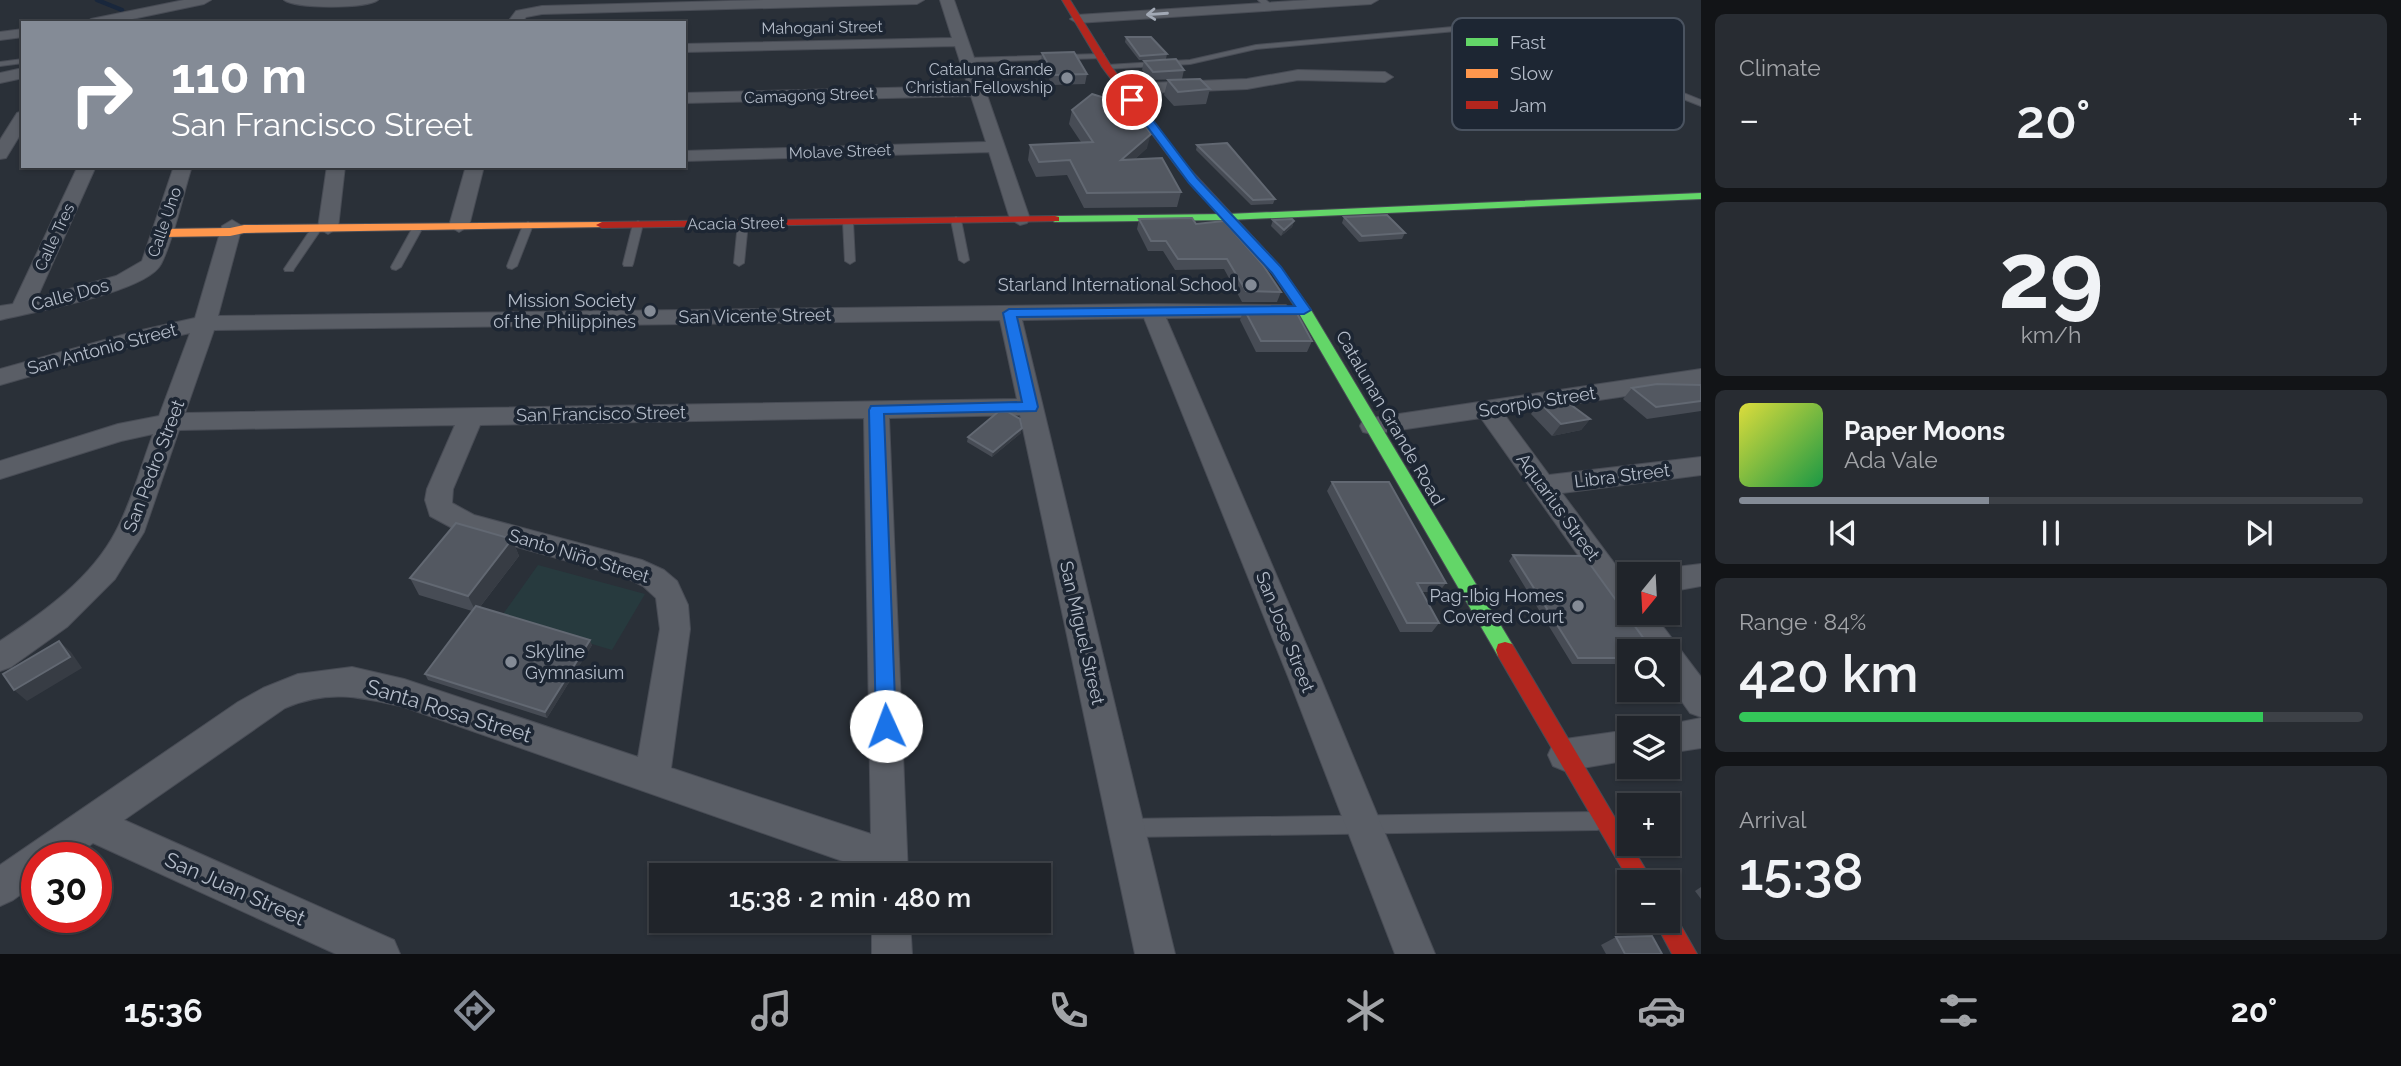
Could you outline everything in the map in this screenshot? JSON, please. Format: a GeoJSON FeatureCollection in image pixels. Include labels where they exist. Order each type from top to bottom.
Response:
{"type":"FeatureCollection","features":[{"type":"Feature","properties":{"kind":"street"},"geometry":{"type":"LineString","coordinates":[[101,21],[204,0]]}},
{"type":"Feature","properties":{"kind":"street"},"geometry":{"type":"LineString","coordinates":[[290,0],[328,3],[370,0]]}},
{"type":"Feature","properties":{"kind":"street"},"geometry":{"type":"LineString","coordinates":[[518,18],[542,10],[917,0]]}},
{"type":"Feature","properties":{"kind":"street"},"geometry":{"type":"LineString","coordinates":[[947,0],[1020,219]]}},
{"type":"Feature","properties":{"kind":"street","name":"Catalunan Grande Road"},"geometry":{"type":"LineString","coordinates":[[1066,0],[1104,62],[1193,181],[1277,270],[1304,310],[1635,870]]}},
{"type":"Feature","properties":{"kind":"street"},"geometry":{"type":"LineString","coordinates":[[1115,0],[1126,16]]}},
{"type":"Feature","properties":{"kind":"street"},"geometry":{"type":"LineString","coordinates":[[1077,19],[1266,3],[1371,0]]}},
{"type":"Feature","properties":{"kind":"street"},"geometry":{"type":"LineString","coordinates":[[0,36],[21,33]]}},
{"type":"Feature","properties":{"kind":"street","name":"Mahogani Street"},"geometry":{"type":"LineString","coordinates":[[686,48],[961,41]]}},
{"type":"Feature","properties":{"kind":"street"},"geometry":{"type":"LineString","coordinates":[[0,78],[21,73]]}},
{"type":"Feature","properties":{"kind":"street"},"geometry":{"type":"LineString","coordinates":[[1124,89],[1247,84],[1298,75],[1385,77]]}},
{"type":"Feature","properties":{"kind":"street","name":"Camagong Street"},"geometry":{"type":"LineString","coordinates":[[686,99],[977,90]]}},
{"type":"Feature","properties":{"kind":"street"},"geometry":{"type":"LineString","coordinates":[[0,154],[21,119]]}},
{"type":"Feature","properties":{"kind":"street","name":"Molave Street"},"geometry":{"type":"LineString","coordinates":[[686,156],[995,147]]}},
{"type":"Feature","properties":{"kind":"street","name":"Calle Tres"},"geometry":{"type":"LineString","coordinates":[[22,307],[86,168]]}},
{"type":"Feature","properties":{"kind":"street","name":"Calle Uno"},"geometry":{"type":"LineString","coordinates":[[139,275],[151,264],[182,168]]}},
{"type":"Feature","properties":{"kind":"street"},"geometry":{"type":"LineString","coordinates":[[322,228],[336,168]]}},
{"type":"Feature","properties":{"kind":"street"},"geometry":{"type":"LineString","coordinates":[[459,226],[474,168]]}},
{"type":"Feature","properties":{"kind":"street","name":"Acacia Street"},"geometry":{"type":"LineString","coordinates":[[162,230],[1227,217],[1701,196]]}},
{"type":"Feature","properties":{"kind":"street","name":"San Pedro Street"},"geometry":{"type":"LineString","coordinates":[[0,658],[37,634],[74,604],[119,552],[130,533],[171,422],[235,229]]}},
{"type":"Feature","properties":{"kind":"street","name":"Calle Dos"},"geometry":{"type":"LineString","coordinates":[[0,313],[139,275]]}},
{"type":"Feature","properties":{"kind":"street","name":"San Vicente Street"},"geometry":{"type":"LineString","coordinates":[[205,323],[1304,310]]}},
{"type":"Feature","properties":{"kind":"street","name":"San Jose Street"},"geometry":{"type":"LineString","coordinates":[[1152,311],[1415,954]]}},
{"type":"Feature","properties":{"kind":"street","name":"San Miguel Street"},"geometry":{"type":"LineString","coordinates":[[1009,313],[1155,954]]}},
{"type":"Feature","properties":{"kind":"street","name":"San Antonio Street"},"geometry":{"type":"LineString","coordinates":[[0,377],[141,337],[205,323]]}},
{"type":"Feature","properties":{"kind":"street","name":"Scorpio Street"},"geometry":{"type":"LineString","coordinates":[[1372,426],[1701,377]]}},
{"type":"Feature","properties":{"kind":"street","name":"San Francisco Street"},"geometry":{"type":"LineString","coordinates":[[0,470],[118,433],[171,422],[1031,407]]}},
{"type":"Feature","properties":{"kind":"street","name":"Aquarius Street"},"geometry":{"type":"LineString","coordinates":[[1487,409],[1542,486],[1617,582]]}},
{"type":"Feature","properties":{"kind":"street"},"geometry":{"type":"LineString","coordinates":[[876,410],[890,863]]}},
{"type":"Feature","properties":{"kind":"street","name":"Santo Niño Street"},"geometry":{"type":"LineString","coordinates":[[471,417],[440,489],[440,509],[466,523],[632,568],[654,577],[668,589],[675,607],[675,629],[652,777]]}},
{"type":"Feature","properties":{"kind":"street","name":"Libra Street"},"geometry":{"type":"LineString","coordinates":[[1542,486],[1701,466]]}},
{"type":"Feature","properties":{"kind":"street"},"geometry":{"type":"LineString","coordinates":[[1680,578],[1701,575]]}},
{"type":"Feature","properties":{"kind":"street"},"geometry":{"type":"LineString","coordinates":[[1680,674],[1701,703]]}},
{"type":"Feature","properties":{"kind":"street","name":"Santa Rosa Street"},"geometry":{"type":"LineString","coordinates":[[63,842],[250,712],[298,688],[352,681],[404,693],[652,777],[879,863]]}},
{"type":"Feature","properties":{"kind":"street"},"geometry":{"type":"LineString","coordinates":[[1680,736],[1701,733]]}},
{"type":"Feature","properties":{"kind":"street"},"geometry":{"type":"LineString","coordinates":[[1565,755],[1617,747]]}},
{"type":"Feature","properties":{"kind":"street","name":"San Juan Street"},"geometry":{"type":"LineString","coordinates":[[90,823],[380,954]]}},
{"type":"Feature","properties":{"kind":"street"},"geometry":{"type":"LineString","coordinates":[[0,887],[21,872]]}},
{"type":"Feature","properties":{"kind":"street"},"geometry":{"type":"LineString","coordinates":[[891,933],[892,954]]}},
{"type":"Feature","properties":{"kind":"street"},"geometry":{"type":"LineString","coordinates":[[1673,933],[1685,954]]}},
{"type":"Feature","properties":{"kind":"lane"},"geometry":{"type":"LineString","coordinates":[[967,60],[1190,62],[1256,47],[1452,29]]}},
{"type":"Feature","properties":{"kind":"lane"},"geometry":{"type":"LineString","coordinates":[[0,64],[21,61]]}},
{"type":"Feature","properties":{"kind":"lane"},"geometry":{"type":"LineString","coordinates":[[1684,96],[1701,103]]}},
{"type":"Feature","properties":{"kind":"lane"},"geometry":{"type":"LineString","coordinates":[[956,220],[964,260]]}},
{"type":"Feature","properties":{"kind":"lane"},"geometry":{"type":"LineString","coordinates":[[848,222],[850,261]]}},
{"type":"Feature","properties":{"kind":"lane"},"geometry":{"type":"LineString","coordinates":[[739,263],[743,223]]}},
{"type":"Feature","properties":{"kind":"lane"},"geometry":{"type":"LineString","coordinates":[[628,264],[638,224]]}},
{"type":"Feature","properties":{"kind":"lane"},"geometry":{"type":"LineString","coordinates":[[512,266],[528,225]]}},
{"type":"Feature","properties":{"kind":"lane"},"geometry":{"type":"LineString","coordinates":[[396,267],[418,227]]}},
{"type":"Feature","properties":{"kind":"lane"},"geometry":{"type":"LineString","coordinates":[[289,268],[322,228]]}},
{"type":"Feature","properties":{"kind":"lane"},"geometry":{"type":"LineString","coordinates":[[1126,828],[1605,821]]}},
{"type":"Feature","properties":{"kind":"green space"},"geometry":{"type":"Polygon","coordinates":[[[538,565],[645,594],[612,650],[501,617],[538,565]]]}},
{"type":"Feature","properties":{"kind":"building"},"geometry":{"type":"Polygon","coordinates":[[[1126,37],[1151,37],[1167,54],[1140,56],[1126,37]]]}},
{"type":"Feature","properties":{"kind":"building"},"geometry":{"type":"Polygon","coordinates":[[[1074,52],[1087,74],[1054,75],[1042,53],[1074,52]]]}},
{"type":"Feature","properties":{"kind":"building"},"geometry":{"type":"Polygon","coordinates":[[[1176,59],[1184,70],[1153,72],[1144,61],[1176,59]]]}},
{"type":"Feature","properties":{"kind":"building"},"geometry":{"type":"Polygon","coordinates":[[[1200,79],[1210,89],[1178,92],[1168,80],[1200,79]]]}},
{"type":"Feature","properties":{"kind":"building"},"geometry":{"type":"Polygon","coordinates":[[[1092,94],[1131,106],[1151,134],[1121,160],[1162,158],[1181,192],[1087,193],[1070,160],[1039,162],[1030,145],[1093,142],[1072,110],[1092,94]]]}},
{"type":"Feature","properties":{"kind":"building"},"geometry":{"type":"Polygon","coordinates":[[[1227,143],[1275,199],[1253,200],[1197,145],[1227,143]]]}},
{"type":"Feature","properties":{"kind":"building"},"geometry":{"type":"Polygon","coordinates":[[[1387,215],[1405,233],[1362,236],[1344,217],[1387,215]]]}},
{"type":"Feature","properties":{"kind":"building"},"geometry":{"type":"Polygon","coordinates":[[[1192,218],[1196,224],[1224,221],[1263,265],[1281,292],[1246,291],[1227,259],[1178,259],[1166,241],[1151,241],[1139,219],[1192,218]]]}},
{"type":"Feature","properties":{"kind":"building"},"geometry":{"type":"Polygon","coordinates":[[[1273,220],[1294,221],[1284,230],[1273,220]]]}},
{"type":"Feature","properties":{"kind":"building"},"geometry":{"type":"Polygon","coordinates":[[[1294,308],[1312,341],[1261,341],[1244,309],[1294,308]]]}},
{"type":"Feature","properties":{"kind":"building"},"geometry":{"type":"Polygon","coordinates":[[[1657,384],[1701,385],[1701,401],[1656,407],[1632,388],[1657,384]]]}},
{"type":"Feature","properties":{"kind":"building"},"geometry":{"type":"Polygon","coordinates":[[[1563,399],[1590,419],[1561,424],[1539,402],[1563,399]]]}},
{"type":"Feature","properties":{"kind":"building"},"geometry":{"type":"Polygon","coordinates":[[[998,412],[1008,412],[1020,419],[1022,428],[993,452],[968,437],[998,412]]]}},
{"type":"Feature","properties":{"kind":"building"},"geometry":{"type":"Polygon","coordinates":[[[1332,482],[1389,482],[1446,583],[1417,583],[1439,623],[1407,623],[1332,482]]]}},
{"type":"Feature","properties":{"kind":"building"},"geometry":{"type":"Polygon","coordinates":[[[456,523],[512,539],[468,596],[410,578],[456,523]]]}},
{"type":"Feature","properties":{"kind":"building","name":"Pag-Ibig Homes Covered Court"},"geometry":{"type":"Polygon","coordinates":[[[1513,555],[1584,556],[1617,602],[1617,625],[1634,625],[1644,639],[1617,639],[1617,658],[1578,658],[1513,555]]]}},
{"type":"Feature","properties":{"kind":"building","name":"Skyline Gymnasium"},"geometry":{"type":"Polygon","coordinates":[[[476,606],[590,640],[545,712],[425,674],[476,606]]]}},
{"type":"Feature","properties":{"kind":"building"},"geometry":{"type":"Polygon","coordinates":[[[59,641],[70,657],[14,690],[3,674],[59,641]]]}},
{"type":"Feature","properties":{"kind":"building"},"geometry":{"type":"Polygon","coordinates":[[[1652,936],[1662,954],[1625,954],[1616,937],[1652,936]]]}},
{"type":"Feature","properties":{"kind":"waterway"},"geometry":{"type":"LineString","coordinates":[[97,0],[122,10]]}},
{"type":"Feature","properties":{"kind":"traffic: fast"},"geometry":{"type":"LineString","coordinates":[[1055,219],[1228,217],[1701,196]]}},
{"type":"Feature","properties":{"kind":"traffic: fast"},"geometry":{"type":"LineString","coordinates":[[1275,268],[1304,310],[1505,650]]}},
{"type":"Feature","properties":{"kind":"traffic: slow"},"geometry":{"type":"LineString","coordinates":[[161,233],[230,232],[244,229],[602,225]]}},
{"type":"Feature","properties":{"kind":"traffic: jam"},"geometry":{"type":"LineString","coordinates":[[1066,0],[1107,67],[1183,168],[1275,268]]}},
{"type":"Feature","properties":{"kind":"traffic: jam"},"geometry":{"type":"LineString","coordinates":[[602,225],[1055,219]]}},
{"type":"Feature","properties":{"kind":"traffic: jam"},"geometry":{"type":"LineString","coordinates":[[1505,650],[1635,870]]}},
{"type":"Feature","properties":{"kind":"traffic: jam"},"geometry":{"type":"LineString","coordinates":[[1673,933],[1685,954]]}},
{"type":"Feature","properties":{"kind":"place","name":"Cataluna Grande Christian Fellowship"},"geometry":{"type":"Point","coordinates":[1067,78]}},
{"type":"Feature","properties":{"kind":"place","name":"Starland International School"},"geometry":{"type":"Point","coordinates":[1251,285]}},
{"type":"Feature","properties":{"kind":"place","name":"Mission Society of the Philippines"},"geometry":{"type":"Point","coordinates":[650,311]}},
{"type":"Feature","properties":{"kind":"place","name":"Pag-Ibig Homes Covered Court"},"geometry":{"type":"Point","coordinates":[1578,606]}},
{"type":"Feature","properties":{"kind":"place","name":"Skyline Gymnasium"},"geometry":{"type":"Point","coordinates":[511,662]}},
{"type":"Feature","properties":{"kind":"route"},"geometry":{"type":"LineString","coordinates":[[886,726],[876,410],[1031,407],[1009,313],[1304,310],[1277,270],[1193,181],[1132,100]]}}]}
